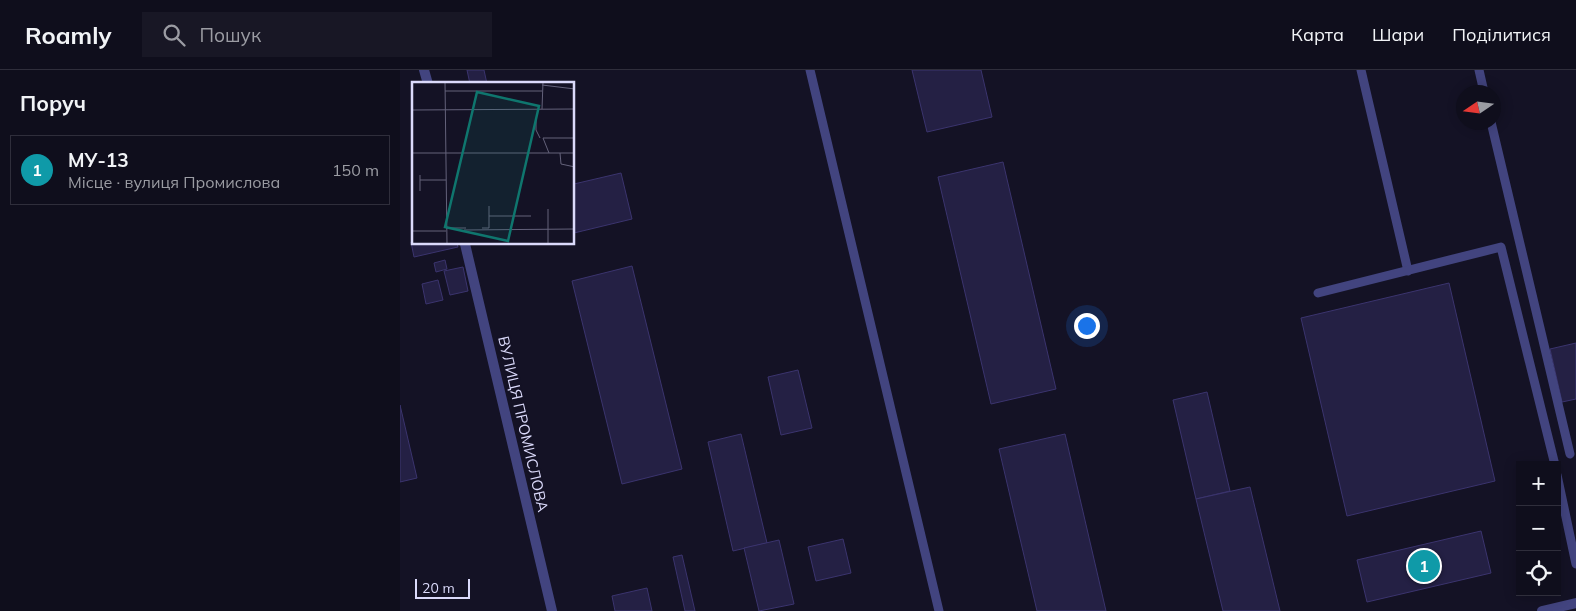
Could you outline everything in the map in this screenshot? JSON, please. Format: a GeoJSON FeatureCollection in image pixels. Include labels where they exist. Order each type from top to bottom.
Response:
{"type":"FeatureCollection","features":[{"type":"Feature","properties":{"kind":"street","name":"ВУЛИЦЯ ПРОМИСЛОВА"},"geometry":{"type":"LineString","coordinates":[[465,245],[552,611]]}},
{"type":"Feature","properties":{"kind":"street"},"geometry":{"type":"LineString","coordinates":[[1542,611],[1576,603]]}},
{"type":"Feature","properties":{"kind":"lane"},"geometry":{"type":"LineString","coordinates":[[810,70],[939,611]]}},
{"type":"Feature","properties":{"kind":"lane"},"geometry":{"type":"LineString","coordinates":[[1361,70],[1408,271]]}},
{"type":"Feature","properties":{"kind":"lane"},"geometry":{"type":"LineString","coordinates":[[1479,70],[1482,85]]}},
{"type":"Feature","properties":{"kind":"lane"},"geometry":{"type":"LineString","coordinates":[[1493,130],[1570,454]]}},
{"type":"Feature","properties":{"kind":"lane"},"geometry":{"type":"LineString","coordinates":[[1318,293],[1501,247],[1554,461]]}},
{"type":"Feature","properties":{"kind":"lane"},"geometry":{"type":"LineString","coordinates":[[1561,494],[1576,564]]}},
{"type":"Feature","properties":{"kind":"building"},"geometry":{"type":"Polygon","coordinates":[[[467,70],[484,70],[487,82],[470,82],[467,70]]]}},
{"type":"Feature","properties":{"kind":"building"},"geometry":{"type":"Polygon","coordinates":[[[912,70],[981,70],[992,117],[927,132],[912,70]]]}},
{"type":"Feature","properties":{"kind":"building"},"geometry":{"type":"Polygon","coordinates":[[[1003,162],[1056,389],[991,404],[938,177],[1003,162]]]}},
{"type":"Feature","properties":{"kind":"building"},"geometry":{"type":"Polygon","coordinates":[[[621,173],[632,219],[575,233],[575,184],[621,173]]]}},
{"type":"Feature","properties":{"kind":"building"},"geometry":{"type":"Polygon","coordinates":[[[411,242],[412,245],[457,245],[458,247],[414,257],[411,242]]]}},
{"type":"Feature","properties":{"kind":"building"},"geometry":{"type":"Polygon","coordinates":[[[445,260],[447,269],[436,272],[434,263],[445,260]]]}},
{"type":"Feature","properties":{"kind":"building"},"geometry":{"type":"Polygon","coordinates":[[[632,266],[682,469],[622,484],[572,281],[632,266]]]}},
{"type":"Feature","properties":{"kind":"building"},"geometry":{"type":"Polygon","coordinates":[[[463,267],[468,291],[450,295],[444,271],[463,267]]]}},
{"type":"Feature","properties":{"kind":"building"},"geometry":{"type":"Polygon","coordinates":[[[438,280],[443,300],[426,304],[422,284],[438,280]]]}},
{"type":"Feature","properties":{"kind":"building"},"geometry":{"type":"Polygon","coordinates":[[[1449,283],[1495,481],[1347,516],[1301,318],[1449,283]]]}},
{"type":"Feature","properties":{"kind":"building"},"geometry":{"type":"Polygon","coordinates":[[[1576,343],[1576,399],[1562,402],[1550,349],[1576,343]]]}},
{"type":"Feature","properties":{"kind":"building"},"geometry":{"type":"Polygon","coordinates":[[[798,370],[812,428],[781,435],[768,377],[798,370]]]}},
{"type":"Feature","properties":{"kind":"building"},"geometry":{"type":"Polygon","coordinates":[[[1207,392],[1230,491],[1196,499],[1173,400],[1207,392]]]}},
{"type":"Feature","properties":{"kind":"building"},"geometry":{"type":"Polygon","coordinates":[[[400,405],[417,478],[400,482],[400,405]]]}},
{"type":"Feature","properties":{"kind":"building"},"geometry":{"type":"Polygon","coordinates":[[[741,434],[767,543],[733,551],[708,442],[741,434]]]}},
{"type":"Feature","properties":{"kind":"building"},"geometry":{"type":"Polygon","coordinates":[[[1065,434],[1106,611],[1037,611],[999,449],[1065,434]]]}},
{"type":"Feature","properties":{"kind":"building"},"geometry":{"type":"Polygon","coordinates":[[[1250,487],[1280,611],[1223,611],[1196,499],[1250,487]]]}},
{"type":"Feature","properties":{"kind":"building"},"geometry":{"type":"Polygon","coordinates":[[[1481,531],[1491,573],[1367,602],[1357,560],[1481,531]]]}},
{"type":"Feature","properties":{"kind":"building"},"geometry":{"type":"Polygon","coordinates":[[[843,539],[851,573],[816,581],[808,547],[843,539]]]}},
{"type":"Feature","properties":{"kind":"building"},"geometry":{"type":"Polygon","coordinates":[[[779,540],[794,604],[759,611],[744,548],[779,540]]]}},
{"type":"Feature","properties":{"kind":"building"},"geometry":{"type":"Polygon","coordinates":[[[682,555],[695,611],[685,611],[673,557],[682,555]]]}},
{"type":"Feature","properties":{"kind":"building"},"geometry":{"type":"Polygon","coordinates":[[[647,588],[652,611],[615,611],[612,596],[647,588]]]}},
{"type":"Feature","properties":{"kind":"place","name":"МУ-13"},"geometry":{"type":"Point","coordinates":[1424,566]}}]}
